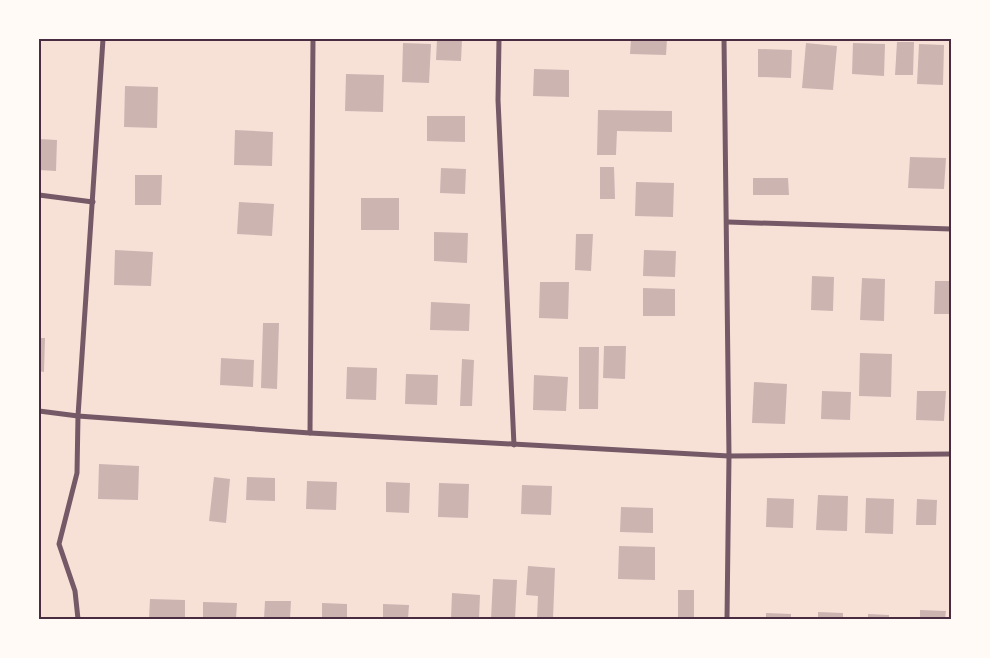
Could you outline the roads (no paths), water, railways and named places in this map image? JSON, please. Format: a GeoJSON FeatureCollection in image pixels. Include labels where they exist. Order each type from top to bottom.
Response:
{"type":"FeatureCollection","features":[{"type":"Feature","properties":{"kind":"street"},"geometry":{"type":"LineString","coordinates":[[78,619],[75,591],[59,544],[77,473],[78,416],[103,39]]}},
{"type":"Feature","properties":{"kind":"street"},"geometry":{"type":"LineString","coordinates":[[310,433],[313,39]]}},
{"type":"Feature","properties":{"kind":"street"},"geometry":{"type":"LineString","coordinates":[[499,39],[498,100],[514,445]]}},
{"type":"Feature","properties":{"kind":"street"},"geometry":{"type":"LineString","coordinates":[[724,39],[728,222],[729,456],[727,619]]}},
{"type":"Feature","properties":{"kind":"street"},"geometry":{"type":"LineString","coordinates":[[39,195],[93,202]]}},
{"type":"Feature","properties":{"kind":"street"},"geometry":{"type":"LineString","coordinates":[[728,222],[951,229]]}},
{"type":"Feature","properties":{"kind":"street"},"geometry":{"type":"LineString","coordinates":[[39,411],[78,416],[310,433],[729,456],[951,454]]}}]}
